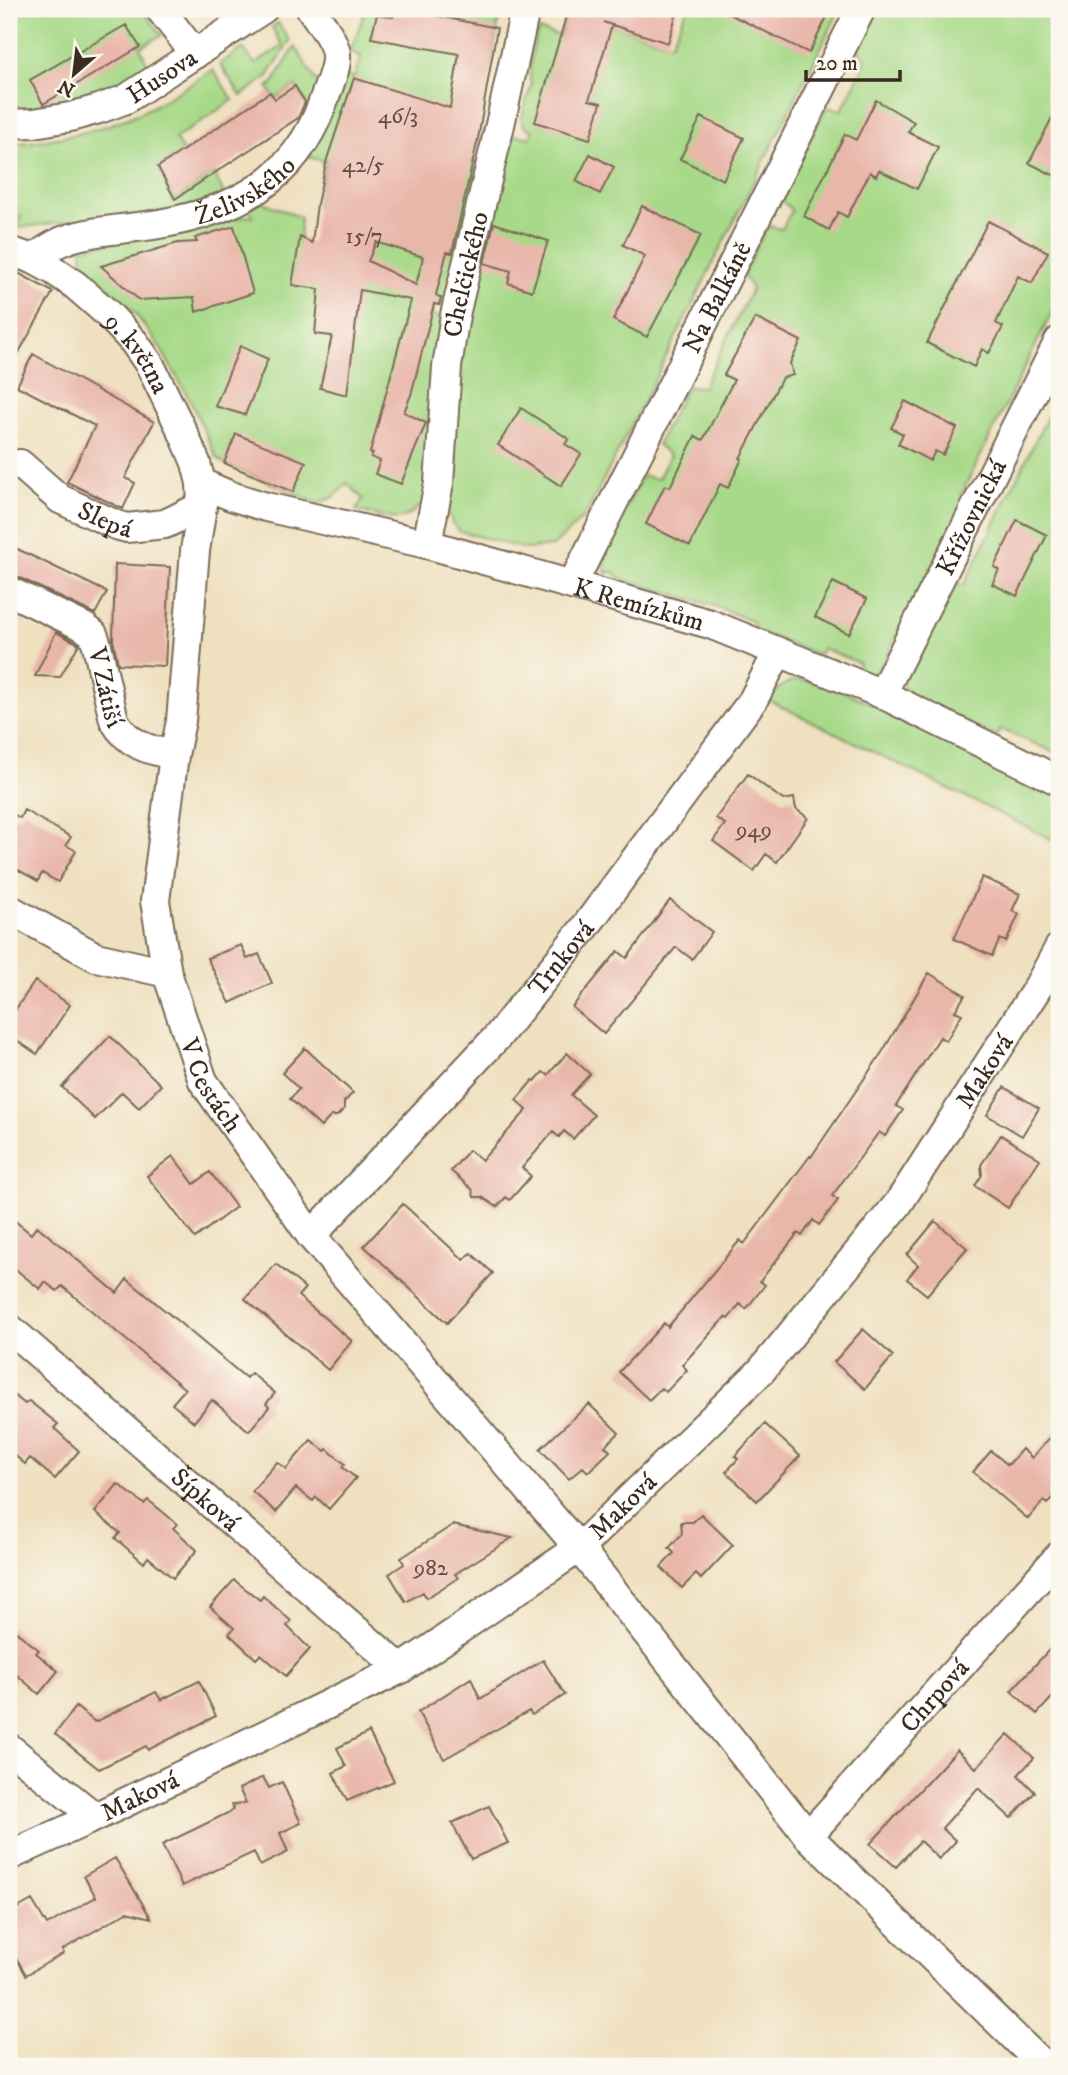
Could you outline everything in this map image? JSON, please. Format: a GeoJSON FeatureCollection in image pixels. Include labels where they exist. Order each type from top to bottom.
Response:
{"type":"FeatureCollection","features":[{"type":"Feature","properties":{"kind":"street"},"geometry":{"type":"LineString","coordinates":[[160,9],[195,54]]}},
{"type":"Feature","properties":{"kind":"street","name":"Husova"},"geometry":{"type":"LineString","coordinates":[[9,124],[46,121],[99,109],[126,99],[263,9]]}},
{"type":"Feature","properties":{"kind":"street","name":"Želivského"},"geometry":{"type":"LineString","coordinates":[[21,255],[67,239],[160,223],[227,205],[269,182],[283,169],[312,128],[337,60],[335,46],[311,9]]}},
{"type":"Feature","properties":{"kind":"street","name":"Chelčického"},"geometry":{"type":"LineString","coordinates":[[427,544],[439,483],[447,368],[455,315],[503,114],[523,19],[522,9]]}},
{"type":"Feature","properties":{"kind":"street","name":"Na Balkáně"},"geometry":{"type":"LineString","coordinates":[[572,585],[861,9]]}},
{"type":"Feature","properties":{"kind":"street","name":"9. května"},"geometry":{"type":"LineString","coordinates":[[21,255],[53,270],[75,285],[134,342],[150,365],[185,437],[196,463],[202,495]]}},
{"type":"Feature","properties":{"kind":"street","name":"Křížovnická"},"geometry":{"type":"LineString","coordinates":[[882,694],[1059,341]]}},
{"type":"Feature","properties":{"kind":"street","name":"Slepá"},"geometry":{"type":"LineString","coordinates":[[20,464],[60,499],[127,528],[165,524],[202,495]]}},
{"type":"Feature","properties":{"kind":"street","name":"K Remízkům"},"geometry":{"type":"LineString","coordinates":[[202,495],[231,496],[266,507],[427,544],[710,624],[882,694],[1059,780]]}},
{"type":"Feature","properties":{"kind":"street","name":"V Cestách"},"geometry":{"type":"LineString","coordinates":[[202,495],[181,721],[155,901],[167,973],[203,1081],[311,1236],[579,1548],[807,1836],[1044,2066]]}},
{"type":"Feature","properties":{"kind":"street","name":"V Zátiší"},"geometry":{"type":"LineString","coordinates":[[9,591],[84,627],[93,635],[114,720],[120,732],[142,748],[174,755]]}},
{"type":"Feature","properties":{"kind":"street","name":"Trnková"},"geometry":{"type":"LineString","coordinates":[[311,1236],[498,1036],[583,930],[753,700],[778,652]]}},
{"type":"Feature","properties":{"kind":"street"},"geometry":{"type":"LineString","coordinates":[[9,909],[96,957],[167,973]]}},
{"type":"Feature","properties":{"kind":"street","name":"Maková"},"geometry":{"type":"LineString","coordinates":[[9,1856],[401,1669],[579,1548],[761,1371],[898,1204],[1038,987],[1059,948]]}},
{"type":"Feature","properties":{"kind":"street","name":"Šípková"},"geometry":{"type":"LineString","coordinates":[[9,1328],[401,1669]]}},
{"type":"Feature","properties":{"kind":"street","name":"Chrpová"},"geometry":{"type":"LineString","coordinates":[[807,1836],[1059,1556]]}},
{"type":"Feature","properties":{"kind":"street"},"geometry":{"type":"LineString","coordinates":[[9,1748],[95,1817]]}},
{"type":"Feature","properties":{"kind":"green space"},"geometry":{"type":"Polygon","coordinates":[[[9,9],[141,9],[162,35],[140,47],[149,68],[126,80],[59,107],[9,111],[9,9]]]}},
{"type":"Feature","properties":{"kind":"green space"},"geometry":{"type":"Polygon","coordinates":[[[366,9],[501,9],[472,162],[479,163],[445,305],[434,304],[432,315],[441,319],[424,508],[418,507],[404,517],[397,518],[356,510],[363,499],[347,483],[334,497],[318,503],[217,458],[190,400],[159,346],[135,313],[83,265],[82,248],[254,217],[246,204],[255,199],[300,217],[300,241],[333,252],[317,207],[326,162],[306,156],[341,74],[354,78],[361,56],[350,52],[366,9]]]}},
{"type":"Feature","properties":{"kind":"green space"},"geometry":{"type":"Polygon","coordinates":[[[687,9],[840,9],[585,516],[553,546],[525,549],[459,531],[450,516],[445,514],[456,363],[508,142],[517,135],[530,138],[533,131],[524,126],[521,119],[532,83],[532,56],[539,30],[560,36],[568,10],[671,44],[687,9]]]}},
{"type":"Feature","properties":{"kind":"green space"},"geometry":{"type":"Polygon","coordinates":[[[875,9],[1059,9],[1059,298],[961,495],[967,499],[880,668],[875,673],[864,674],[858,672],[859,663],[822,648],[819,655],[753,630],[754,622],[715,606],[628,581],[613,571],[606,574],[604,563],[607,539],[616,517],[626,508],[642,476],[658,479],[670,455],[657,445],[687,386],[703,387],[752,289],[743,275],[767,226],[782,229],[792,210],[781,200],[826,107],[842,110],[867,59],[856,48],[875,9]]]}},
{"type":"Feature","properties":{"kind":"green space"},"geometry":{"type":"Polygon","coordinates":[[[278,23],[290,41],[268,76],[241,96],[220,64],[243,48],[255,64],[283,46],[272,27],[278,23]]]}},
{"type":"Feature","properties":{"kind":"green space"},"geometry":{"type":"Polygon","coordinates":[[[295,47],[318,84],[311,110],[295,86],[275,99],[268,87],[295,47]]]}},
{"type":"Feature","properties":{"kind":"green space"},"geometry":{"type":"Polygon","coordinates":[[[213,70],[233,100],[175,139],[183,151],[158,167],[175,199],[214,173],[224,194],[196,205],[79,228],[77,220],[17,228],[21,216],[9,212],[9,144],[60,138],[110,125],[151,108],[213,70]]]}},
{"type":"Feature","properties":{"kind":"green space"},"geometry":{"type":"Polygon","coordinates":[[[1059,393],[1059,754],[1000,729],[996,737],[909,695],[903,686],[903,680],[950,582],[964,585],[1059,393]]]}},
{"type":"Feature","properties":{"kind":"green space"},"geometry":{"type":"Polygon","coordinates":[[[794,680],[827,683],[1059,794],[1059,843],[768,700],[783,685],[794,680]]]}},
{"type":"Feature","properties":{"kind":"building"},"geometry":{"type":"Polygon","coordinates":[[[395,9],[403,9],[497,28],[478,139],[452,253],[447,252],[436,295],[441,298],[439,305],[434,304],[411,395],[404,412],[426,423],[401,484],[375,474],[380,461],[371,457],[373,454],[370,453],[411,300],[360,290],[347,395],[320,388],[332,336],[315,334],[319,289],[292,285],[300,237],[312,243],[327,159],[354,78],[450,108],[459,54],[371,38],[377,14],[393,17],[395,9]],[[376,242],[368,261],[416,285],[423,257],[376,242]]]}},
{"type":"Feature","properties":{"kind":"building"},"geometry":{"type":"Polygon","coordinates":[[[579,9],[678,9],[668,43],[603,22],[612,25],[589,100],[601,103],[590,139],[535,122],[568,10],[579,13],[579,9]]]}},
{"type":"Feature","properties":{"kind":"building"},"geometry":{"type":"Polygon","coordinates":[[[719,9],[831,9],[809,53],[719,9]]]}},
{"type":"Feature","properties":{"kind":"building"},"geometry":{"type":"Polygon","coordinates":[[[126,25],[140,47],[43,104],[30,80],[126,25]]]}},
{"type":"Feature","properties":{"kind":"building"},"geometry":{"type":"Polygon","coordinates":[[[295,86],[305,102],[298,118],[175,199],[158,167],[270,92],[275,99],[295,86]]]}},
{"type":"Feature","properties":{"kind":"building"},"geometry":{"type":"Polygon","coordinates":[[[876,100],[914,122],[908,132],[938,147],[917,189],[879,170],[876,176],[870,172],[847,217],[838,212],[829,230],[804,216],[845,134],[856,140],[876,100]]]}},
{"type":"Feature","properties":{"kind":"building"},"geometry":{"type":"Polygon","coordinates":[[[1059,104],[1059,178],[1029,163],[1059,104]]]}},
{"type":"Feature","properties":{"kind":"building"},"geometry":{"type":"Polygon","coordinates":[[[701,117],[744,138],[723,180],[680,159],[701,117]]]}},
{"type":"Feature","properties":{"kind":"building"},"geometry":{"type":"Polygon","coordinates":[[[590,154],[614,167],[600,194],[576,181],[590,154]]]}},
{"type":"Feature","properties":{"kind":"building"},"geometry":{"type":"Polygon","coordinates":[[[642,206],[701,235],[647,337],[613,320],[645,256],[623,245],[642,206]]]}},
{"type":"Feature","properties":{"kind":"building"},"geometry":{"type":"Polygon","coordinates":[[[988,221],[1048,252],[1032,283],[1018,276],[996,323],[1003,327],[989,353],[982,349],[974,367],[927,343],[988,221]]]}},
{"type":"Feature","properties":{"kind":"building"},"geometry":{"type":"Polygon","coordinates":[[[494,223],[548,241],[532,291],[508,283],[511,271],[484,263],[494,223]]]}},
{"type":"Feature","properties":{"kind":"building"},"geometry":{"type":"Polygon","coordinates":[[[234,226],[253,293],[196,312],[194,297],[139,300],[101,266],[178,243],[197,242],[195,238],[234,226]]]}},
{"type":"Feature","properties":{"kind":"building"},"geometry":{"type":"Polygon","coordinates":[[[9,268],[53,292],[9,370],[9,268]]]}},
{"type":"Feature","properties":{"kind":"building"},"geometry":{"type":"Polygon","coordinates":[[[755,318],[801,341],[790,363],[793,375],[782,378],[740,458],[742,459],[728,488],[720,484],[690,546],[646,524],[665,485],[670,487],[695,436],[703,440],[734,380],[724,375],[755,318]]]}},
{"type":"Feature","properties":{"kind":"building"},"geometry":{"type":"Polygon","coordinates":[[[240,346],[268,359],[245,415],[215,406],[240,346]]]}},
{"type":"Feature","properties":{"kind":"building"},"geometry":{"type":"Polygon","coordinates":[[[33,354],[154,422],[125,478],[135,483],[123,509],[67,482],[95,426],[17,386],[33,354]]]}},
{"type":"Feature","properties":{"kind":"building"},"geometry":{"type":"Polygon","coordinates":[[[905,401],[957,428],[943,455],[935,451],[930,461],[898,444],[903,434],[891,428],[905,401]]]}},
{"type":"Feature","properties":{"kind":"building"},"geometry":{"type":"Polygon","coordinates":[[[521,408],[569,439],[565,444],[581,454],[561,486],[498,445],[521,408]]]}},
{"type":"Feature","properties":{"kind":"building"},"geometry":{"type":"Polygon","coordinates":[[[236,434],[306,462],[293,492],[224,463],[236,434]]]}},
{"type":"Feature","properties":{"kind":"building"},"geometry":{"type":"Polygon","coordinates":[[[1017,520],[1047,535],[1017,596],[992,584],[999,570],[994,567],[1017,520]]]}},
{"type":"Feature","properties":{"kind":"building"},"geometry":{"type":"Polygon","coordinates":[[[9,545],[107,592],[95,614],[9,575],[9,545]]]}},
{"type":"Feature","properties":{"kind":"building"},"geometry":{"type":"Polygon","coordinates":[[[115,564],[170,567],[165,666],[118,664],[113,640],[115,564]]]}},
{"type":"Feature","properties":{"kind":"building"},"geometry":{"type":"Polygon","coordinates":[[[833,582],[867,599],[849,634],[815,617],[833,582]]]}},
{"type":"Feature","properties":{"kind":"building"},"geometry":{"type":"Polygon","coordinates":[[[56,632],[79,644],[60,677],[35,676],[56,632]]]}},
{"type":"Feature","properties":{"kind":"building"},"geometry":{"type":"Polygon","coordinates":[[[748,774],[783,800],[794,798],[796,809],[808,818],[777,862],[766,854],[754,871],[713,841],[725,824],[716,818],[748,774]]]}},
{"type":"Feature","properties":{"kind":"building"},"geometry":{"type":"Polygon","coordinates":[[[24,810],[71,837],[66,845],[76,851],[58,882],[42,873],[38,881],[9,865],[9,812],[20,818],[24,810]]]}},
{"type":"Feature","properties":{"kind":"building"},"geometry":{"type":"Polygon","coordinates":[[[982,877],[1020,894],[1012,911],[1019,914],[1006,942],[1000,939],[992,956],[954,939],[982,877]]]}},
{"type":"Feature","properties":{"kind":"building"},"geometry":{"type":"Polygon","coordinates":[[[670,900],[712,932],[692,959],[676,947],[604,1034],[572,1007],[618,951],[627,958],[670,900]]]}},
{"type":"Feature","properties":{"kind":"building"},"geometry":{"type":"Polygon","coordinates":[[[241,945],[247,959],[259,954],[272,983],[230,1003],[207,958],[241,945]]]}},
{"type":"Feature","properties":{"kind":"building"},"geometry":{"type":"Polygon","coordinates":[[[929,973],[965,995],[955,1011],[962,1014],[946,1041],[940,1037],[896,1106],[903,1110],[885,1136],[879,1132],[832,1196],[838,1200],[819,1225],[813,1220],[802,1236],[798,1233],[760,1281],[765,1285],[746,1309],[740,1304],[728,1319],[725,1317],[682,1365],[687,1370],[666,1392],[661,1388],[649,1400],[619,1372],[664,1323],[668,1327],[740,1240],[744,1244],[811,1157],[883,1051],[929,973]]]}},
{"type":"Feature","properties":{"kind":"building"},"geometry":{"type":"Polygon","coordinates":[[[35,981],[70,1005],[37,1054],[9,1035],[9,1019],[35,981]]]}},
{"type":"Feature","properties":{"kind":"building"},"geometry":{"type":"Polygon","coordinates":[[[110,1036],[161,1085],[139,1108],[122,1092],[95,1119],[62,1087],[110,1036]]]}},
{"type":"Feature","properties":{"kind":"building"},"geometry":{"type":"Polygon","coordinates":[[[305,1048],[353,1093],[344,1102],[344,1109],[337,1116],[331,1116],[321,1127],[290,1099],[299,1089],[282,1073],[305,1048]]]}},
{"type":"Feature","properties":{"kind":"building"},"geometry":{"type":"Polygon","coordinates":[[[567,1053],[590,1074],[571,1095],[594,1115],[573,1139],[564,1131],[559,1137],[553,1132],[522,1168],[531,1176],[510,1200],[506,1197],[497,1207],[482,1197],[474,1197],[472,1189],[451,1171],[469,1150],[482,1160],[527,1110],[516,1100],[543,1072],[548,1075],[567,1053]]]}},
{"type":"Feature","properties":{"kind":"building"},"geometry":{"type":"Polygon","coordinates":[[[1004,1087],[1039,1108],[1022,1136],[987,1115],[1004,1087]]]}},
{"type":"Feature","properties":{"kind":"building"},"geometry":{"type":"Polygon","coordinates":[[[1001,1135],[1040,1159],[1008,1208],[975,1186],[982,1175],[981,1165],[1001,1135]]]}},
{"type":"Feature","properties":{"kind":"building"},"geometry":{"type":"Polygon","coordinates":[[[173,1156],[194,1184],[210,1172],[236,1207],[195,1238],[147,1176],[173,1156]]]}},
{"type":"Feature","properties":{"kind":"building"},"geometry":{"type":"Polygon","coordinates":[[[403,1204],[464,1260],[471,1253],[493,1273],[447,1323],[364,1246],[403,1204]]]}},
{"type":"Feature","properties":{"kind":"building"},"geometry":{"type":"Polygon","coordinates":[[[9,1216],[31,1234],[37,1226],[117,1293],[127,1279],[246,1378],[251,1373],[275,1393],[266,1404],[269,1407],[249,1431],[212,1400],[194,1422],[172,1404],[185,1389],[62,1286],[57,1291],[45,1282],[40,1289],[9,1264],[9,1216]]]}},
{"type":"Feature","properties":{"kind":"building"},"geometry":{"type":"Polygon","coordinates":[[[935,1221],[967,1248],[927,1295],[907,1279],[918,1265],[907,1255],[935,1221]]]}},
{"type":"Feature","properties":{"kind":"building"},"geometry":{"type":"Polygon","coordinates":[[[276,1264],[305,1288],[298,1296],[352,1341],[328,1370],[245,1299],[276,1264]]]}},
{"type":"Feature","properties":{"kind":"building"},"geometry":{"type":"Polygon","coordinates":[[[863,1329],[893,1356],[865,1389],[834,1362],[863,1329]]]}},
{"type":"Feature","properties":{"kind":"building"},"geometry":{"type":"Polygon","coordinates":[[[9,1391],[25,1404],[29,1401],[58,1424],[54,1428],[79,1451],[55,1479],[30,1458],[25,1464],[9,1450],[9,1391]]]}},
{"type":"Feature","properties":{"kind":"building"},"geometry":{"type":"Polygon","coordinates":[[[589,1404],[619,1433],[605,1446],[610,1451],[588,1472],[583,1467],[569,1479],[540,1449],[589,1404]]]}},
{"type":"Feature","properties":{"kind":"building"},"geometry":{"type":"Polygon","coordinates":[[[765,1424],[800,1456],[757,1501],[726,1472],[738,1459],[735,1456],[765,1424]]]}},
{"type":"Feature","properties":{"kind":"building"},"geometry":{"type":"Polygon","coordinates":[[[1059,1427],[1059,1491],[1048,1504],[1044,1500],[1028,1519],[973,1472],[991,1451],[1008,1465],[1022,1449],[1032,1458],[1059,1427]]]}},
{"type":"Feature","properties":{"kind":"building"},"geometry":{"type":"Polygon","coordinates":[[[311,1440],[345,1464],[342,1467],[356,1478],[329,1509],[316,1497],[313,1501],[296,1488],[276,1512],[252,1491],[277,1462],[286,1469],[311,1440]]]}},
{"type":"Feature","properties":{"kind":"building"},"geometry":{"type":"Polygon","coordinates":[[[118,1484],[144,1504],[148,1500],[163,1512],[177,1524],[173,1528],[197,1550],[173,1578],[148,1557],[144,1563],[115,1538],[120,1533],[95,1512],[118,1484]]]}},
{"type":"Feature","properties":{"kind":"building"},"geometry":{"type":"Polygon","coordinates":[[[701,1514],[733,1545],[701,1579],[696,1574],[682,1588],[661,1567],[674,1553],[669,1548],[682,1534],[681,1522],[693,1522],[701,1514]]]}},
{"type":"Feature","properties":{"kind":"building"},"geometry":{"type":"Polygon","coordinates":[[[453,1525],[512,1538],[455,1574],[458,1578],[426,1598],[423,1592],[406,1602],[389,1574],[404,1564],[401,1558],[453,1525]]]}},
{"type":"Feature","properties":{"kind":"building"},"geometry":{"type":"Polygon","coordinates":[[[234,1580],[260,1600],[263,1596],[291,1621],[287,1626],[310,1649],[286,1676],[261,1654],[256,1659],[229,1634],[234,1628],[210,1607],[234,1580]]]}},
{"type":"Feature","properties":{"kind":"building"},"geometry":{"type":"Polygon","coordinates":[[[9,1626],[39,1650],[36,1653],[58,1671],[39,1694],[17,1675],[9,1686],[9,1626]]]}},
{"type":"Feature","properties":{"kind":"building"},"geometry":{"type":"Polygon","coordinates":[[[1059,1639],[1059,1690],[1037,1714],[1011,1691],[1059,1639]]]}},
{"type":"Feature","properties":{"kind":"building"},"geometry":{"type":"Polygon","coordinates":[[[543,1660],[565,1695],[532,1715],[529,1711],[444,1759],[418,1712],[471,1678],[480,1699],[543,1660]]]}},
{"type":"Feature","properties":{"kind":"building"},"geometry":{"type":"Polygon","coordinates":[[[199,1681],[216,1716],[148,1750],[146,1746],[99,1769],[55,1734],[76,1707],[95,1722],[156,1692],[161,1700],[199,1681]]]}},
{"type":"Feature","properties":{"kind":"building"},"geometry":{"type":"Polygon","coordinates":[[[369,1732],[394,1781],[347,1801],[333,1773],[346,1766],[337,1748],[369,1732]]]}},
{"type":"Feature","properties":{"kind":"building"},"geometry":{"type":"Polygon","coordinates":[[[1008,1734],[1034,1758],[1018,1775],[1035,1792],[1011,1818],[978,1788],[942,1828],[956,1841],[939,1859],[920,1841],[896,1867],[870,1844],[957,1750],[976,1768],[1008,1734]]]}},
{"type":"Feature","properties":{"kind":"building"},"geometry":{"type":"Polygon","coordinates":[[[263,1777],[269,1788],[282,1782],[301,1823],[280,1833],[288,1852],[260,1866],[254,1852],[182,1886],[162,1845],[234,1810],[232,1805],[246,1803],[239,1789],[263,1777]]]}},
{"type":"Feature","properties":{"kind":"building"},"geometry":{"type":"Polygon","coordinates":[[[489,1806],[508,1843],[471,1859],[452,1823],[489,1806]]]}},
{"type":"Feature","properties":{"kind":"building"},"geometry":{"type":"Polygon","coordinates":[[[115,1858],[151,1918],[127,1912],[62,1950],[64,1953],[26,1975],[9,1945],[9,1913],[32,1900],[47,1925],[96,1897],[84,1876],[115,1858]]]}}]}
